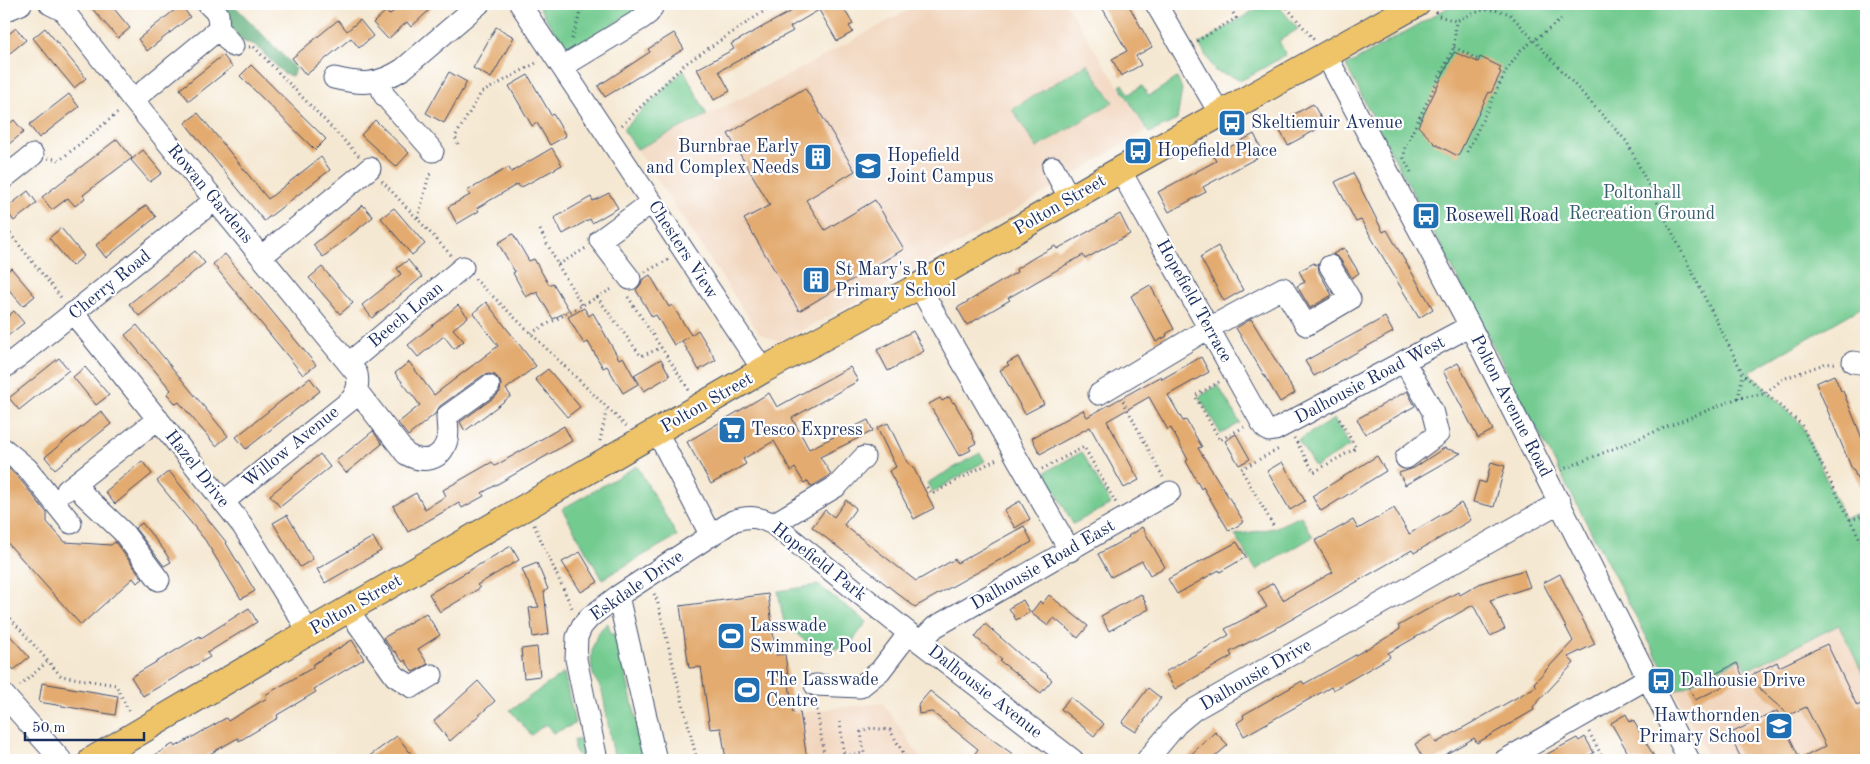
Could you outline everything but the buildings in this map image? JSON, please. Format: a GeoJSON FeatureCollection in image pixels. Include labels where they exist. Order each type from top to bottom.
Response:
{"type":"FeatureCollection","features":[{"type":"Feature","properties":{"kind":"main road"},"geometry":{"type":"LineString","coordinates":[[1326,55],[1426,7]]}},
{"type":"Feature","properties":{"kind":"main road","name":"Polton Street"},"geometry":{"type":"LineString","coordinates":[[92,760],[309,632],[763,370],[919,286],[1120,170],[1326,55]]}},
{"type":"Feature","properties":{"kind":"street"},"geometry":{"type":"LineString","coordinates":[[4,11],[20,4]]}},
{"type":"Feature","properties":{"kind":"street","name":"Rowan Gardens"},"geometry":{"type":"LineString","coordinates":[[50,4],[64,11],[133,100],[349,363],[357,374],[359,383],[357,391]]}},
{"type":"Feature","properties":{"kind":"street"},"geometry":{"type":"LineString","coordinates":[[208,4],[218,14],[219,29],[234,46]]}},
{"type":"Feature","properties":{"kind":"street"},"geometry":{"type":"LineString","coordinates":[[334,78],[351,82],[379,82],[390,77],[403,69],[479,4]]}},
{"type":"Feature","properties":{"kind":"street","name":"Chesters View"},"geometry":{"type":"LineString","coordinates":[[520,4],[763,370]]}},
{"type":"Feature","properties":{"kind":"street"},"geometry":{"type":"LineString","coordinates":[[558,61],[641,19],[649,13],[654,4]]}},
{"type":"Feature","properties":{"kind":"street"},"geometry":{"type":"LineString","coordinates":[[1156,4],[1220,114]]}},
{"type":"Feature","properties":{"kind":"street"},"geometry":{"type":"LineString","coordinates":[[133,100],[219,29]]}},
{"type":"Feature","properties":{"kind":"street","name":"Polton Avenue Road"},"geometry":{"type":"LineString","coordinates":[[1326,55],[1470,326],[1689,760]]}},
{"type":"Feature","properties":{"kind":"street"},"geometry":{"type":"LineString","coordinates":[[379,82],[384,95],[433,151]]}},
{"type":"Feature","properties":{"kind":"street"},"geometry":{"type":"LineString","coordinates":[[4,178],[33,155]]}},
{"type":"Feature","properties":{"kind":"street"},"geometry":{"type":"LineString","coordinates":[[1053,167],[1070,199]]}},
{"type":"Feature","properties":{"kind":"street"},"geometry":{"type":"LineString","coordinates":[[262,256],[370,168]]}},
{"type":"Feature","properties":{"kind":"street","name":"Hopefield Terrace"},"geometry":{"type":"LineString","coordinates":[[1120,170],[1234,373],[1279,435]]}},
{"type":"Feature","properties":{"kind":"street","name":"Cherry Road"},"geometry":{"type":"LineString","coordinates":[[4,368],[215,200]]}},
{"type":"Feature","properties":{"kind":"street"},"geometry":{"type":"LineString","coordinates":[[625,282],[600,240],[652,202]]}},
{"type":"Feature","properties":{"kind":"street"},"geometry":{"type":"LineString","coordinates":[[1107,389],[1209,328],[1282,288],[1306,326],[1350,299],[1330,266]]}},
{"type":"Feature","properties":{"kind":"street","name":"Beech Loan"},"geometry":{"type":"LineString","coordinates":[[349,363],[463,267]]}},
{"type":"Feature","properties":{"kind":"street"},"geometry":{"type":"LineString","coordinates":[[919,286],[1070,551]]}},
{"type":"Feature","properties":{"kind":"street","name":"Hazel Drive"},"geometry":{"type":"LineString","coordinates":[[74,314],[242,525],[309,632]]}},
{"type":"Feature","properties":{"kind":"street","name":"Dalhousie Road West"},"geometry":{"type":"LineString","coordinates":[[1279,435],[1329,401],[1470,326]]}},
{"type":"Feature","properties":{"kind":"street"},"geometry":{"type":"LineString","coordinates":[[1404,361],[1432,410],[1438,434],[1406,458]]}},
{"type":"Feature","properties":{"kind":"street"},"geometry":{"type":"LineString","coordinates":[[357,391],[406,454],[416,460],[429,460],[442,450],[447,439],[447,416],[488,386]]}},
{"type":"Feature","properties":{"kind":"street","name":"Willow Avenue"},"geometry":{"type":"LineString","coordinates":[[223,502],[351,400],[357,391]]}},
{"type":"Feature","properties":{"kind":"street"},"geometry":{"type":"LineString","coordinates":[[158,419],[71,487],[85,496],[123,532],[159,580]]}},
{"type":"Feature","properties":{"kind":"street"},"geometry":{"type":"LineString","coordinates":[[649,437],[711,536]]}},
{"type":"Feature","properties":{"kind":"street"},"geometry":{"type":"LineString","coordinates":[[4,449],[27,468],[71,523]]}},
{"type":"Feature","properties":{"kind":"street"},"geometry":{"type":"LineString","coordinates":[[774,524],[837,486],[864,457]]}},
{"type":"Feature","properties":{"kind":"street","name":"Dalhousie Road East"},"geometry":{"type":"LineString","coordinates":[[816,685],[860,687],[880,671],[914,637],[1070,551],[1170,492]]}},
{"type":"Feature","properties":{"kind":"street","name":"Dalhousie Drive"},"geometry":{"type":"LineString","coordinates":[[1147,760],[1177,724],[1195,709],[1560,502]]}},
{"type":"Feature","properties":{"kind":"street","name":"Hopefield Park"},"geometry":{"type":"LineString","coordinates":[[711,536],[733,521],[744,517],[752,516],[774,524],[914,637]]}},
{"type":"Feature","properties":{"kind":"street","name":"Eskdale Drive"},"geometry":{"type":"LineString","coordinates":[[597,760],[576,658],[577,637],[582,626],[590,616],[618,596],[711,536]]}},
{"type":"Feature","properties":{"kind":"street"},"geometry":{"type":"LineString","coordinates":[[618,596],[656,760]]}},
{"type":"Feature","properties":{"kind":"street"},"geometry":{"type":"LineString","coordinates":[[348,610],[395,676],[412,687],[432,675]]}},
{"type":"Feature","properties":{"kind":"street","name":"Dalhousie Avenue"},"geometry":{"type":"LineString","coordinates":[[914,637],[1073,760]]}},
{"type":"Feature","properties":{"kind":"street"},"geometry":{"type":"LineString","coordinates":[[1505,760],[1648,678]]}},
{"type":"Feature","properties":{"kind":"street"},"geometry":{"type":"LineString","coordinates":[[5,696],[62,760]]}},
{"type":"Feature","properties":{"kind":"path"},"geometry":{"type":"LineString","coordinates":[[458,144],[455,137],[481,93],[558,61],[572,39],[581,4]]}},
{"type":"Feature","properties":{"kind":"path"},"geometry":{"type":"LineString","coordinates":[[609,137],[685,64],[776,4]]}},
{"type":"Feature","properties":{"kind":"path"},"geometry":{"type":"LineString","coordinates":[[1195,42],[1236,18],[1228,4]]}},
{"type":"Feature","properties":{"kind":"path"},"geometry":{"type":"LineString","coordinates":[[1284,4],[1326,55]]}},
{"type":"Feature","properties":{"kind":"path"},"geometry":{"type":"LineString","coordinates":[[1426,7],[1440,16],[1456,21],[1480,11],[1495,9],[1510,14],[1532,41],[1627,142],[1743,374],[1801,424],[1866,551]]}},
{"type":"Feature","properties":{"kind":"path"},"geometry":{"type":"LineString","coordinates":[[1467,152],[1506,71],[1521,50],[1561,20]]}},
{"type":"Feature","properties":{"kind":"path"},"geometry":{"type":"LineString","coordinates":[[1412,175],[1404,158],[1405,146],[1454,47],[1456,21]]}},
{"type":"Feature","properties":{"kind":"path"},"geometry":{"type":"LineString","coordinates":[[234,46],[254,47],[463,267],[608,408],[649,437]]}},
{"type":"Feature","properties":{"kind":"path"},"geometry":{"type":"LineString","coordinates":[[1454,47],[1477,59]]}},
{"type":"Feature","properties":{"kind":"path"},"geometry":{"type":"LineString","coordinates":[[33,155],[60,160],[133,100]]}},
{"type":"Feature","properties":{"kind":"path"},"geometry":{"type":"LineString","coordinates":[[418,219],[429,175],[432,173]]}},
{"type":"Feature","properties":{"kind":"path"},"geometry":{"type":"LineString","coordinates":[[4,226],[74,314]]}},
{"type":"Feature","properties":{"kind":"path"},"geometry":{"type":"LineString","coordinates":[[540,230],[582,305]]}},
{"type":"Feature","properties":{"kind":"path"},"geometry":{"type":"LineString","coordinates":[[558,265],[600,240]]}},
{"type":"Feature","properties":{"kind":"path"},"geometry":{"type":"LineString","coordinates":[[531,333],[685,252]]}},
{"type":"Feature","properties":{"kind":"path"},"geometry":{"type":"LineString","coordinates":[[625,282],[661,348],[692,395],[682,402],[689,414]]}},
{"type":"Feature","properties":{"kind":"path"},"geometry":{"type":"LineString","coordinates":[[597,297],[641,356],[661,348]]}},
{"type":"Feature","properties":{"kind":"path"},"geometry":{"type":"LineString","coordinates":[[1546,476],[1738,398],[1764,394],[1783,379],[1824,364],[1860,363]]}},
{"type":"Feature","properties":{"kind":"path"},"geometry":{"type":"LineString","coordinates":[[1234,373],[1195,396],[1220,440],[1279,435]]}},
{"type":"Feature","properties":{"kind":"path"},"geometry":{"type":"LineString","coordinates":[[1738,398],[1743,374]]}},
{"type":"Feature","properties":{"kind":"path"},"geometry":{"type":"LineString","coordinates":[[1107,389],[1160,470],[1170,492]]}},
{"type":"Feature","properties":{"kind":"path"},"geometry":{"type":"LineString","coordinates":[[1279,435],[1314,472],[1356,448],[1329,401]]}},
{"type":"Feature","properties":{"kind":"path"},"geometry":{"type":"LineString","coordinates":[[608,408],[599,446],[609,460]]}},
{"type":"Feature","properties":{"kind":"path"},"geometry":{"type":"LineString","coordinates":[[1273,525],[1241,469],[1279,435]]}},
{"type":"Feature","properties":{"kind":"path"},"geometry":{"type":"LineString","coordinates":[[1027,476],[1084,447],[1125,518]]}},
{"type":"Feature","properties":{"kind":"path"},"geometry":{"type":"LineString","coordinates":[[927,486],[932,494],[1013,451]]}},
{"type":"Feature","properties":{"kind":"path"},"geometry":{"type":"LineString","coordinates":[[525,507],[571,607],[582,626]]}},
{"type":"Feature","properties":{"kind":"path"},"geometry":{"type":"LineString","coordinates":[[1850,520],[1866,515]]}},
{"type":"Feature","properties":{"kind":"path"},"geometry":{"type":"LineString","coordinates":[[645,578],[657,600],[697,760]]}},
{"type":"Feature","properties":{"kind":"path"},"geometry":{"type":"LineString","coordinates":[[4,611],[61,676],[116,686],[139,732]]}},
{"type":"Feature","properties":{"kind":"path"},"geometry":{"type":"LineString","coordinates":[[5,696],[48,661]]}},
{"type":"Feature","properties":{"kind":"path"},"geometry":{"type":"LineString","coordinates":[[817,710],[825,759],[864,753],[861,732],[871,728],[890,730],[907,760]]}},
{"type":"Feature","properties":{"kind":"path"},"geometry":{"type":"LineString","coordinates":[[1580,717],[1604,760]]}},
{"type":"Feature","properties":{"kind":"path"},"geometry":{"type":"LineString","coordinates":[[840,722],[844,756]]}},
{"type":"Feature","properties":{"kind":"shaded area","name":"Hopefield Joint Campus"},"geometry":{"type":"Polygon","coordinates":[[[919,4],[1066,4],[1146,130],[906,275],[780,342],[759,333],[637,149],[789,75],[919,4]]]}},
{"type":"Feature","properties":{"kind":"shaded area","name":"Hawthornden Primary School"},"geometry":{"type":"Polygon","coordinates":[[[1839,625],[1864,675],[1866,675],[1866,760],[1709,760],[1675,691],[1742,658],[1748,670],[1839,625]]]}},
{"type":"Feature","properties":{"kind":"shaded area"},"geometry":{"type":"Polygon","coordinates":[[[883,703],[922,760],[807,760],[800,712],[883,703]]]}},
{"type":"Feature","properties":{"kind":"green space"},"geometry":{"type":"Polygon","coordinates":[[[213,4],[233,4],[296,69],[292,76],[284,74],[255,45],[242,41],[213,4]]]}},
{"type":"Feature","properties":{"kind":"green space"},"geometry":{"type":"Polygon","coordinates":[[[537,4],[647,4],[572,49],[566,48],[562,44],[537,4]]]}},
{"type":"Feature","properties":{"kind":"green space"},"geometry":{"type":"Polygon","coordinates":[[[1264,4],[1277,4],[1298,29],[1279,41],[1286,55],[1242,80],[1215,71],[1199,44],[1264,4]]]}},
{"type":"Feature","properties":{"kind":"green space","name":"Poltonhall Recreation Ground"},"geometry":{"type":"Polygon","coordinates":[[[1454,4],[1866,4],[1866,305],[1749,372],[1801,424],[1844,518],[1866,513],[1866,675],[1864,676],[1839,625],[1747,670],[1741,659],[1675,691],[1346,66],[1454,4]]]}},
{"type":"Feature","properties":{"kind":"green space"},"geometry":{"type":"Polygon","coordinates":[[[1087,64],[1113,102],[1037,148],[1012,109],[1087,64]]]}},
{"type":"Feature","properties":{"kind":"green space"},"geometry":{"type":"Polygon","coordinates":[[[684,70],[707,115],[637,149],[623,129],[684,70]]]}},
{"type":"Feature","properties":{"kind":"green space"},"geometry":{"type":"Polygon","coordinates":[[[1177,78],[1182,89],[1177,120],[1149,133],[1120,86],[1123,84],[1129,94],[1142,86],[1149,96],[1177,78]]]}},
{"type":"Feature","properties":{"kind":"green space"},"geometry":{"type":"Polygon","coordinates":[[[1218,385],[1240,423],[1221,434],[1199,397],[1218,385]]]}},
{"type":"Feature","properties":{"kind":"green space"},"geometry":{"type":"Polygon","coordinates":[[[1334,419],[1350,446],[1315,467],[1298,440],[1334,419]]]}},
{"type":"Feature","properties":{"kind":"green space"},"geometry":{"type":"Polygon","coordinates":[[[1082,452],[1111,504],[1073,524],[1045,472],[1082,452]]]}},
{"type":"Feature","properties":{"kind":"green space"},"geometry":{"type":"Polygon","coordinates":[[[980,453],[985,461],[933,492],[927,483],[980,453]]]}},
{"type":"Feature","properties":{"kind":"green space"},"geometry":{"type":"Polygon","coordinates":[[[637,466],[677,536],[602,579],[562,509],[637,466]]]}},
{"type":"Feature","properties":{"kind":"green space"},"geometry":{"type":"Polygon","coordinates":[[[1301,516],[1313,537],[1256,570],[1235,535],[1274,528],[1301,516]]]}},
{"type":"Feature","properties":{"kind":"green space"},"geometry":{"type":"Polygon","coordinates":[[[818,585],[867,622],[847,648],[816,650],[784,623],[778,591],[818,585]]]}},
{"type":"Feature","properties":{"kind":"green space"},"geometry":{"type":"Polygon","coordinates":[[[608,623],[611,634],[616,634],[646,760],[615,760],[602,692],[594,677],[591,663],[595,640],[608,623]]]}},
{"type":"Feature","properties":{"kind":"green space"},"geometry":{"type":"Polygon","coordinates":[[[564,673],[575,724],[553,733],[546,724],[531,735],[510,710],[564,673]]]}},
{"type":"Feature","properties":{"kind":"green space"},"geometry":{"type":"Polygon","coordinates":[[[574,740],[580,740],[584,760],[574,749],[574,740]]]}},
{"type":"Feature","properties":{"kind":"place","name":"Skeltiemuir Avenue"},"geometry":{"type":"Point","coordinates":[1232,123]}},
{"type":"Feature","properties":{"kind":"place","name":"Hopefield Place"},"geometry":{"type":"Point","coordinates":[1138,151]}},
{"type":"Feature","properties":{"kind":"place","name":"Burnbrae Early and Complex Needs"},"geometry":{"type":"Point","coordinates":[818,157]}},
{"type":"Feature","properties":{"kind":"place","name":"Hopefield Joint Campus"},"geometry":{"type":"Point","coordinates":[868,166]}},
{"type":"Feature","properties":{"kind":"place","name":"Rosewell Road"},"geometry":{"type":"Point","coordinates":[1426,216]}},
{"type":"Feature","properties":{"kind":"place","name":"St Mary's R C Primary School"},"geometry":{"type":"Point","coordinates":[816,280]}},
{"type":"Feature","properties":{"kind":"place","name":"Tesco Express"},"geometry":{"type":"Point","coordinates":[732,430]}},
{"type":"Feature","properties":{"kind":"place","name":"Lasswade Swimming Pool"},"geometry":{"type":"Point","coordinates":[731,636]}},
{"type":"Feature","properties":{"kind":"place","name":"Dalhousie Drive"},"geometry":{"type":"Point","coordinates":[1661,681]}},
{"type":"Feature","properties":{"kind":"place","name":"The Lasswade Centre"},"geometry":{"type":"Point","coordinates":[747,690]}},
{"type":"Feature","properties":{"kind":"place","name":"Hawthornden Primary School"},"geometry":{"type":"Point","coordinates":[1779,726]}}]}
